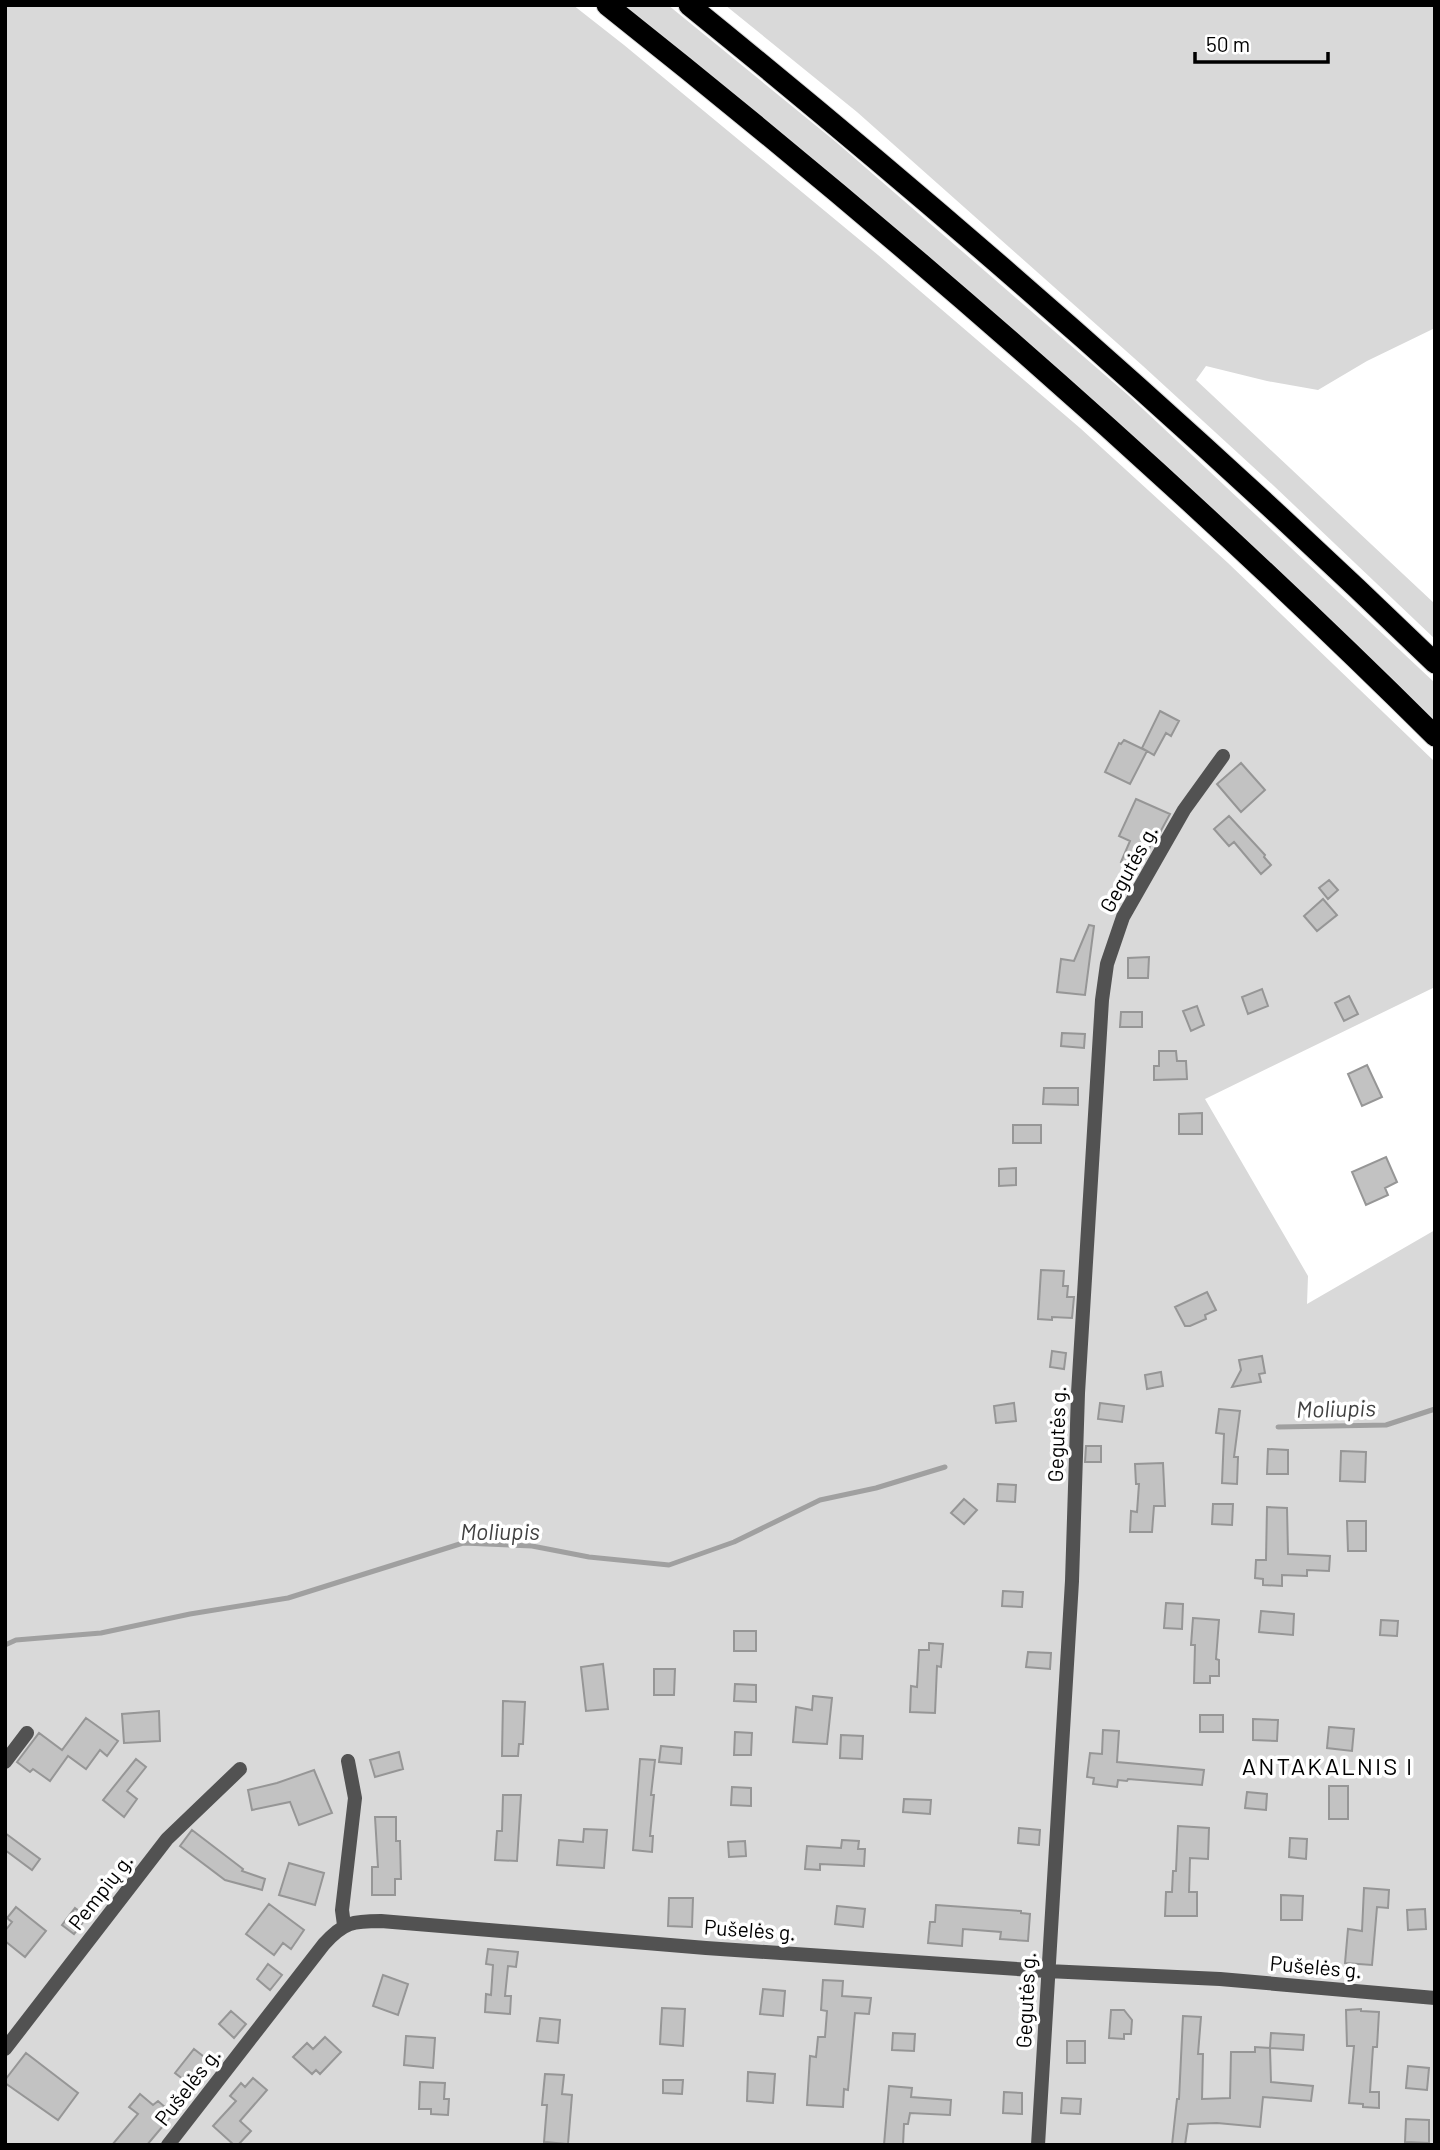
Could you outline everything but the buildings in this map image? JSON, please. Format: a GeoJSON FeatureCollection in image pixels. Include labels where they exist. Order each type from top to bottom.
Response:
{"type":"FeatureCollection","features":[{"type":"Feature","properties":{"kind":"highway"},"geometry":{"type":"LineString","coordinates":[[607,5],[857,209],[1008,341],[1171,485],[1435,736]]}},
{"type":"Feature","properties":{"kind":"highway"},"geometry":{"type":"LineString","coordinates":[[690,5],[957,227],[1124,374],[1302,535],[1435,663]]}},
{"type":"Feature","properties":{"kind":"street","name":"Gegutės g."},"geometry":{"type":"LineString","coordinates":[[1038,2145],[1072,1581],[1078,1393],[1103,988],[1107,964],[1123,917],[1184,810],[1223,756]]}},
{"type":"Feature","properties":{"kind":"street"},"geometry":{"type":"LineString","coordinates":[[5,1762],[27,1733]]}},
{"type":"Feature","properties":{"kind":"street"},"geometry":{"type":"LineString","coordinates":[[344,1925],[342,1910],[355,1798],[348,1761]]}},
{"type":"Feature","properties":{"kind":"street","name":"Pempių g."},"geometry":{"type":"LineString","coordinates":[[5,2049],[167,1839],[240,1769]]}},
{"type":"Feature","properties":{"kind":"street","name":"Pušelės g."},"geometry":{"type":"LineString","coordinates":[[168,2145],[324,1944],[344,1925],[354,1921],[1047,1971],[1220,1979],[1435,1998]]}},
{"type":"Feature","properties":{"kind":"shaded area"},"geometry":{"type":"Polygon","coordinates":[[[5,5],[573,5],[878,255],[1080,428],[1228,563],[1435,762],[1435,987],[1205,1099],[1308,1276],[1307,1304],[1435,1230],[1435,2145],[5,2145],[5,5]]]}},
{"type":"Feature","properties":{"kind":"shaded area"},"geometry":{"type":"Polygon","coordinates":[[[624,5],[668,5],[836,142],[1128,395],[1435,683],[1435,720],[1239,533],[1139,442],[936,264],[624,5]]]}},
{"type":"Feature","properties":{"kind":"shaded area"},"geometry":{"type":"Polygon","coordinates":[[[725,5],[1435,5],[1435,328],[1367,361],[1318,390],[1206,366],[1196,380],[1435,604],[1435,639],[1143,366],[857,112],[725,5]]]}},
{"type":"Feature","properties":{"kind":"waterway","name":"Moliupis"},"geometry":{"type":"LineString","coordinates":[[1278,1427],[1386,1425],[1435,1409]]}},
{"type":"Feature","properties":{"kind":"waterway","name":"Moliupis"},"geometry":{"type":"LineString","coordinates":[[5,1645],[16,1640],[101,1633],[190,1614],[288,1598],[463,1543],[532,1546],[589,1557],[669,1565],[734,1542],[820,1500],[876,1488],[945,1467]]}},
{"type":"Feature","properties":{"kind":"district","name":"ANTAKALNIS I"},"geometry":{"type":"Point","coordinates":[1328,1765]}}]}
